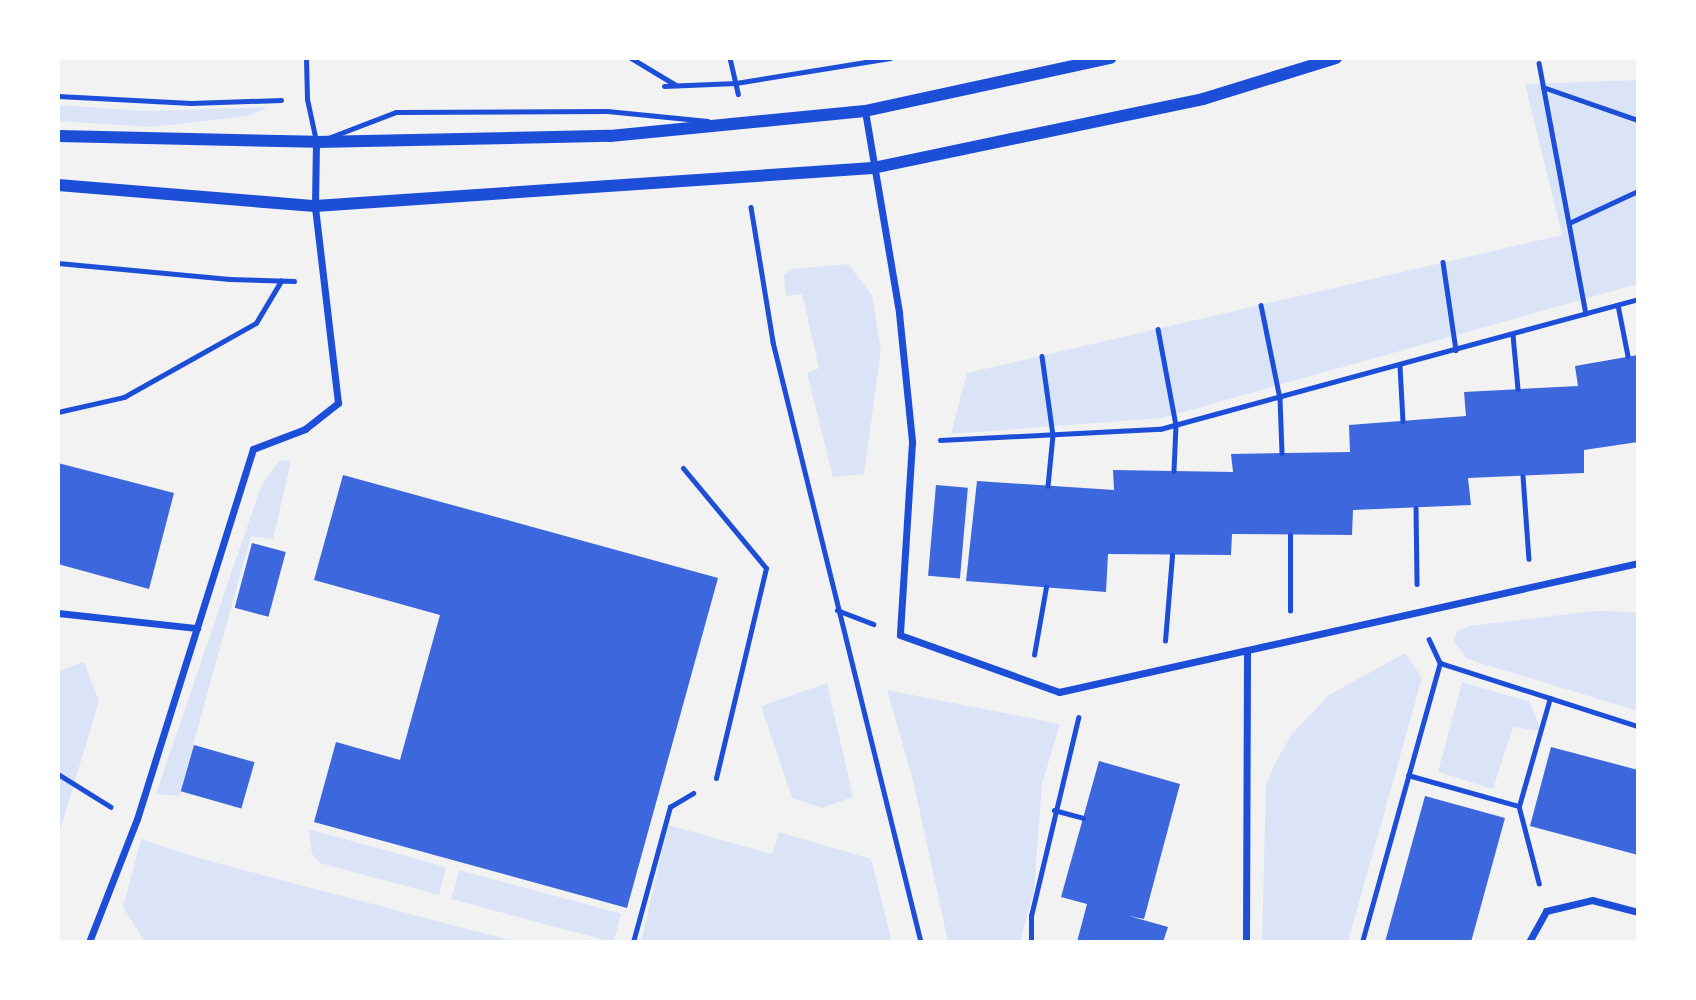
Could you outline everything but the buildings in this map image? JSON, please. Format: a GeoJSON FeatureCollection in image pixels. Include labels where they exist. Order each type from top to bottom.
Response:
{"type":"FeatureCollection","features":[{"type":"Feature","properties":{"kind":"street"},"geometry":{"type":"LineString","coordinates":[[58,136],[316,142],[610,136],[865,111],[1110,58]]}},
{"type":"Feature","properties":{"kind":"street"},"geometry":{"type":"LineString","coordinates":[[58,185],[315,206],[873,168],[1203,99],[1336,58]]}},
{"type":"Feature","properties":{"kind":"street"},"geometry":{"type":"LineString","coordinates":[[865,111],[899,313],[912,442],[900,635],[1059,692],[1247,652],[1638,562]]}},
{"type":"Feature","properties":{"kind":"street"},"geometry":{"type":"LineString","coordinates":[[89,942],[137,819],[253,449],[305,429],[338,403],[315,206],[316,142]]}},
{"type":"Feature","properties":{"kind":"street"},"geometry":{"type":"LineString","coordinates":[[58,613],[197,628]]}},
{"type":"Feature","properties":{"kind":"street"},"geometry":{"type":"LineString","coordinates":[[1246,942],[1247,652]]}},
{"type":"Feature","properties":{"kind":"street"},"geometry":{"type":"LineString","coordinates":[[1529,942],[1546,911],[1592,900],[1638,912]]}},
{"type":"Feature","properties":{"kind":"lane"},"geometry":{"type":"LineString","coordinates":[[306,58],[307,99],[316,142],[396,112],[607,111],[743,124]]}},
{"type":"Feature","properties":{"kind":"lane"},"geometry":{"type":"LineString","coordinates":[[683,468],[766,568],[716,778]]}},
{"type":"Feature","properties":{"kind":"path"},"geometry":{"type":"LineString","coordinates":[[631,58],[676,85]]}},
{"type":"Feature","properties":{"kind":"path"},"geometry":{"type":"LineString","coordinates":[[730,58],[743,124]]}},
{"type":"Feature","properties":{"kind":"path"},"geometry":{"type":"LineString","coordinates":[[736,83],[890,58]]}},
{"type":"Feature","properties":{"kind":"path"},"geometry":{"type":"LineString","coordinates":[[1539,63],[1586,314]]}},
{"type":"Feature","properties":{"kind":"path"},"geometry":{"type":"LineString","coordinates":[[1543,87],[1638,120]]}},
{"type":"Feature","properties":{"kind":"path"},"geometry":{"type":"LineString","coordinates":[[747,177],[773,342],[921,942]]}},
{"type":"Feature","properties":{"kind":"path"},"geometry":{"type":"LineString","coordinates":[[1569,223],[1638,191]]}},
{"type":"Feature","properties":{"kind":"path"},"geometry":{"type":"LineString","coordinates":[[58,262],[281,281],[323,282]]}},
{"type":"Feature","properties":{"kind":"path"},"geometry":{"type":"LineString","coordinates":[[1443,262],[1456,350]]}},
{"type":"Feature","properties":{"kind":"path"},"geometry":{"type":"LineString","coordinates":[[58,412],[124,397],[256,323],[281,281]]}},
{"type":"Feature","properties":{"kind":"path"},"geometry":{"type":"LineString","coordinates":[[912,442],[1176,425],[1638,299]]}},
{"type":"Feature","properties":{"kind":"path"},"geometry":{"type":"LineString","coordinates":[[1261,305],[1280,398],[1282,453]]}},
{"type":"Feature","properties":{"kind":"path"},"geometry":{"type":"LineString","coordinates":[[1618,305],[1628,356]]}},
{"type":"Feature","properties":{"kind":"path"},"geometry":{"type":"LineString","coordinates":[[1158,329],[1176,425],[1174,471]]}},
{"type":"Feature","properties":{"kind":"path"},"geometry":{"type":"LineString","coordinates":[[1513,335],[1518,389]]}},
{"type":"Feature","properties":{"kind":"path"},"geometry":{"type":"LineString","coordinates":[[1042,356],[1053,435],[1048,486]]}},
{"type":"Feature","properties":{"kind":"path"},"geometry":{"type":"LineString","coordinates":[[1400,366],[1404,421]]}},
{"type":"Feature","properties":{"kind":"path"},"geometry":{"type":"LineString","coordinates":[[1523,476],[1531,587]]}},
{"type":"Feature","properties":{"kind":"path"},"geometry":{"type":"LineString","coordinates":[[1362,942],[1440,663],[1417,613],[1416,508]]}},
{"type":"Feature","properties":{"kind":"path"},"geometry":{"type":"LineString","coordinates":[[1290,535],[1290,642]]}},
{"type":"Feature","properties":{"kind":"path"},"geometry":{"type":"LineString","coordinates":[[1162,670],[1172,555]]}},
{"type":"Feature","properties":{"kind":"path"},"geometry":{"type":"LineString","coordinates":[[1030,682],[1046,587]]}},
{"type":"Feature","properties":{"kind":"path"},"geometry":{"type":"LineString","coordinates":[[1440,663],[1638,726]]}},
{"type":"Feature","properties":{"kind":"path"},"geometry":{"type":"LineString","coordinates":[[1031,942],[1031,916],[1054,810],[1087,686]]}},
{"type":"Feature","properties":{"kind":"path"},"geometry":{"type":"LineString","coordinates":[[1546,911],[1520,806],[1550,698]]}},
{"type":"Feature","properties":{"kind":"path"},"geometry":{"type":"LineString","coordinates":[[58,774],[137,819]]}},
{"type":"Feature","properties":{"kind":"path"},"geometry":{"type":"LineString","coordinates":[[1408,775],[1520,806]]}},
{"type":"Feature","properties":{"kind":"path"},"geometry":{"type":"LineString","coordinates":[[633,942],[670,807],[716,778]]}},
{"type":"Feature","properties":{"kind":"path"},"geometry":{"type":"LineString","coordinates":[[1054,810],[1083,818]]}},
{"type":"Feature","properties":{"kind":"shaded area"},"geometry":{"type":"Polygon","coordinates":[[[1638,80],[1638,284],[1162,418],[951,434],[967,373],[1562,235],[1525,84],[1638,80]]]}},
{"type":"Feature","properties":{"kind":"shaded area"},"geometry":{"type":"Polygon","coordinates":[[[58,105],[146,111],[268,107],[247,116],[152,127],[58,121],[58,105]]]}},
{"type":"Feature","properties":{"kind":"shaded area"},"geometry":{"type":"Polygon","coordinates":[[[848,264],[872,295],[881,349],[864,474],[833,477],[807,373],[819,368],[802,294],[786,296],[784,275],[791,269],[848,264]]]}},
{"type":"Feature","properties":{"kind":"shaded area"},"geometry":{"type":"Polygon","coordinates":[[[280,460],[291,461],[273,539],[251,536],[179,796],[156,794],[261,486],[280,460]]]}},
{"type":"Feature","properties":{"kind":"shaded area"},"geometry":{"type":"Polygon","coordinates":[[[1593,611],[1638,612],[1638,711],[1467,659],[1453,640],[1458,631],[1470,626],[1593,611]]]}},
{"type":"Feature","properties":{"kind":"shaded area"},"geometry":{"type":"Polygon","coordinates":[[[1405,653],[1422,678],[1348,942],[1262,942],[1266,784],[1277,760],[1292,734],[1329,695],[1405,653]]]}},
{"type":"Feature","properties":{"kind":"shaded area"},"geometry":{"type":"Polygon","coordinates":[[[84,662],[99,701],[58,837],[58,671],[84,662]]]}},
{"type":"Feature","properties":{"kind":"shaded area"},"geometry":{"type":"Polygon","coordinates":[[[1462,682],[1530,702],[1541,731],[1513,727],[1493,789],[1438,772],[1462,682]]]}},
{"type":"Feature","properties":{"kind":"shaded area"},"geometry":{"type":"Polygon","coordinates":[[[827,683],[853,797],[822,808],[792,798],[761,706],[827,683]]]}},
{"type":"Feature","properties":{"kind":"shaded area"},"geometry":{"type":"Polygon","coordinates":[[[887,690],[1060,724],[1042,784],[1034,890],[1020,942],[948,942],[913,780],[887,690]]]}},
{"type":"Feature","properties":{"kind":"shaded area"},"geometry":{"type":"Polygon","coordinates":[[[668,825],[772,854],[779,832],[871,859],[892,942],[641,942],[668,825]]]}},
{"type":"Feature","properties":{"kind":"shaded area"},"geometry":{"type":"Polygon","coordinates":[[[308,829],[446,867],[439,895],[320,863],[312,854],[308,829]]]}},
{"type":"Feature","properties":{"kind":"shaded area"},"geometry":{"type":"Polygon","coordinates":[[[141,839],[202,859],[517,942],[145,942],[123,907],[141,839]]]}},
{"type":"Feature","properties":{"kind":"shaded area"},"geometry":{"type":"Polygon","coordinates":[[[459,870],[621,913],[612,942],[451,899],[459,870]]]}}]}
